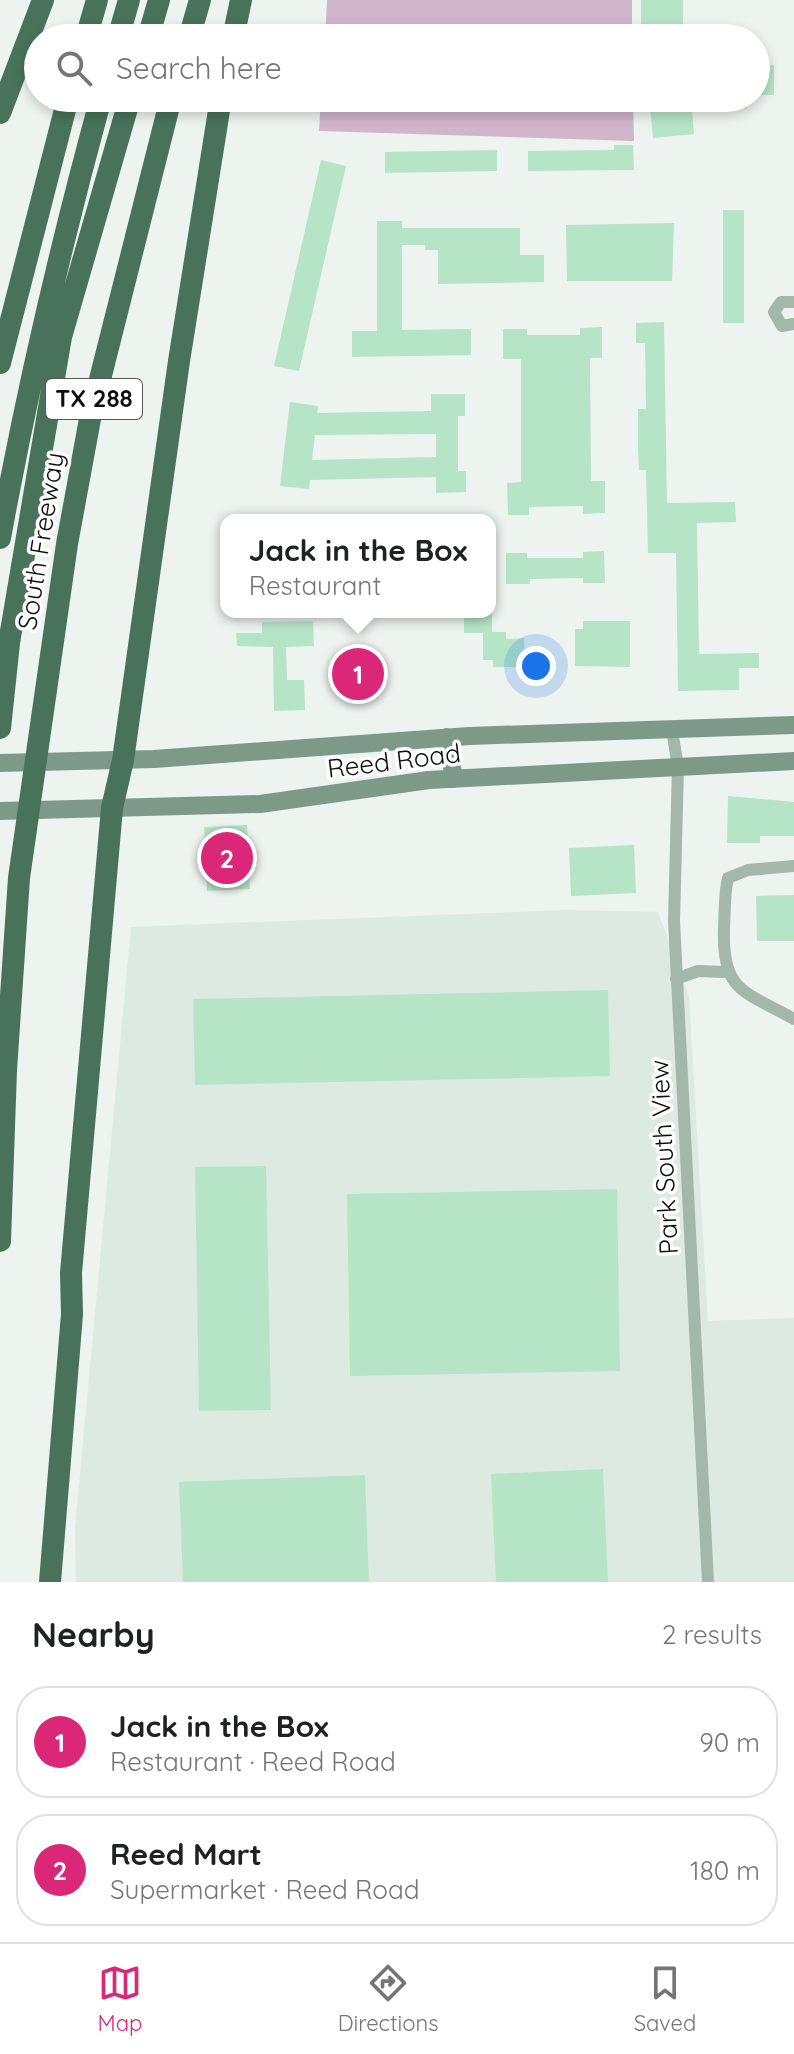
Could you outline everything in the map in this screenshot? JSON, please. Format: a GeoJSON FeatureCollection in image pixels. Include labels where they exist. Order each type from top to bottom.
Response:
{"type":"FeatureCollection","features":[{"type":"Feature","properties":{"kind":"highway"},"geometry":{"type":"LineString","coordinates":[[34,24],[43,0]]}},
{"type":"Feature","properties":{"kind":"highway"},"geometry":{"type":"LineString","coordinates":[[90,24],[97,0]]}},
{"type":"Feature","properties":{"kind":"highway"},"geometry":{"type":"LineString","coordinates":[[122,24],[129,0]]}},
{"type":"Feature","properties":{"kind":"highway"},"geometry":{"type":"LineString","coordinates":[[152,24],[159,0]]}},
{"type":"Feature","properties":{"kind":"highway"},"geometry":{"type":"LineString","coordinates":[[193,24],[200,0]]}},
{"type":"Feature","properties":{"kind":"highway"},"geometry":{"type":"LineString","coordinates":[[236,24],[241,0]]}},
{"type":"Feature","properties":{"kind":"highway"},"geometry":{"type":"LineString","coordinates":[[0,113],[24,50]]}},
{"type":"Feature","properties":{"kind":"highway"},"geometry":{"type":"LineString","coordinates":[[0,363],[64,112]]}},
{"type":"Feature","properties":{"kind":"highway"},"geometry":{"type":"LineString","coordinates":[[0,538],[22,418],[63,237],[97,112]]}},
{"type":"Feature","properties":{"kind":"highway"},"geometry":{"type":"LineString","coordinates":[[1,720],[9,643],[61,337],[126,112]]}},
{"type":"Feature","properties":{"kind":"highway","name":"South Freeway"},"geometry":{"type":"LineString","coordinates":[[0,1241],[6,1070],[19,878],[43,706],[90,419],[167,112]]}},
{"type":"Feature","properties":{"kind":"highway"},"geometry":{"type":"LineString","coordinates":[[50,1582],[72,1314],[71,1273],[112,808],[123,760],[179,361],[219,112]]}},
{"type":"Feature","properties":{"kind":"street"},"geometry":{"type":"LineString","coordinates":[[794,302],[781,302],[774,312],[782,326],[794,324]]}},
{"type":"Feature","properties":{"kind":"street","name":"Reed Road"},"geometry":{"type":"LineString","coordinates":[[0,763],[123,760],[447,737],[794,725]]}},
{"type":"Feature","properties":{"kind":"street","name":"Park South View"},"geometry":{"type":"LineString","coordinates":[[672,730],[678,767],[674,921],[676,979],[708,1582]]}},
{"type":"Feature","properties":{"kind":"street"},"geometry":{"type":"LineString","coordinates":[[447,737],[454,779]]}},
{"type":"Feature","properties":{"kind":"street","name":"Reed Road"},"geometry":{"type":"LineString","coordinates":[[0,811],[260,804],[454,779],[794,761]]}},
{"type":"Feature","properties":{"kind":"street"},"geometry":{"type":"LineString","coordinates":[[794,866],[748,870],[728,878],[723,955],[727,972],[736,986],[794,1019]]}},
{"type":"Feature","properties":{"kind":"street"},"geometry":{"type":"LineString","coordinates":[[676,979],[698,971],[727,972]]}},
{"type":"Feature","properties":{"kind":"shaded area"},"geometry":{"type":"Polygon","coordinates":[[[327,0],[632,0],[632,24],[326,24],[327,0]]]}},
{"type":"Feature","properties":{"kind":"shaded area"},"geometry":{"type":"Polygon","coordinates":[[[320,112],[633,112],[634,141],[319,131],[320,112]]]}},
{"type":"Feature","properties":{"kind":"shaded area"},"geometry":{"type":"Polygon","coordinates":[[[566,910],[658,912],[689,996],[708,1321],[794,1318],[794,1582],[76,1582],[75,1528],[131,927],[566,910]]]}},
{"type":"Feature","properties":{"kind":"building"},"geometry":{"type":"Polygon","coordinates":[[[641,0],[683,0],[683,24],[641,24],[641,0]]]}},
{"type":"Feature","properties":{"kind":"building"},"geometry":{"type":"Polygon","coordinates":[[[770,65],[774,65],[774,95],[770,95],[770,65]]]}},
{"type":"Feature","properties":{"kind":"building"},"geometry":{"type":"Polygon","coordinates":[[[650,112],[692,112],[694,134],[653,138],[650,112]]]}},
{"type":"Feature","properties":{"kind":"building"},"geometry":{"type":"Polygon","coordinates":[[[614,145],[633,145],[634,170],[528,171],[528,151],[614,150],[614,145]]]}},
{"type":"Feature","properties":{"kind":"building"},"geometry":{"type":"Polygon","coordinates":[[[497,150],[497,171],[385,173],[385,152],[497,150]]]}},
{"type":"Feature","properties":{"kind":"building"},"geometry":{"type":"Polygon","coordinates":[[[321,160],[346,166],[299,371],[274,366],[321,160]]]}},
{"type":"Feature","properties":{"kind":"building"},"geometry":{"type":"Polygon","coordinates":[[[723,210],[744,210],[744,323],[723,323],[723,210]]]}},
{"type":"Feature","properties":{"kind":"building"},"geometry":{"type":"Polygon","coordinates":[[[377,221],[402,221],[402,228],[520,228],[520,255],[544,255],[544,282],[438,284],[438,250],[425,250],[425,245],[402,245],[402,330],[471,329],[471,355],[352,357],[352,331],[377,331],[377,221]]]}},
{"type":"Feature","properties":{"kind":"building"},"geometry":{"type":"Polygon","coordinates":[[[674,223],[672,281],[567,281],[566,225],[674,223]]]}},
{"type":"Feature","properties":{"kind":"building"},"geometry":{"type":"Polygon","coordinates":[[[664,322],[667,503],[735,502],[736,522],[697,523],[699,654],[759,653],[759,668],[739,668],[739,690],[678,691],[676,553],[648,553],[646,470],[639,470],[638,448],[638,409],[646,409],[645,343],[636,343],[636,323],[664,322]]]}},
{"type":"Feature","properties":{"kind":"building"},"geometry":{"type":"Polygon","coordinates":[[[602,327],[602,358],[590,358],[591,481],[605,481],[605,513],[583,514],[583,506],[529,507],[529,515],[508,515],[507,483],[521,482],[521,359],[503,359],[503,329],[527,329],[527,335],[580,335],[580,328],[602,327]]]}},
{"type":"Feature","properties":{"kind":"building"},"geometry":{"type":"Polygon","coordinates":[[[431,394],[465,394],[465,416],[458,416],[458,471],[466,471],[466,492],[436,493],[436,477],[310,480],[309,489],[280,486],[290,402],[318,406],[317,413],[431,411],[431,394]],[[436,434],[315,435],[312,460],[436,457],[436,434]]]}},
{"type":"Feature","properties":{"kind":"building"},"geometry":{"type":"Polygon","coordinates":[[[604,551],[605,583],[583,583],[583,578],[530,579],[530,584],[506,584],[506,553],[527,553],[527,558],[583,558],[583,552],[604,551]]]}},
{"type":"Feature","properties":{"kind":"building"},"geometry":{"type":"Polygon","coordinates":[[[464,618],[492,618],[492,632],[506,632],[506,639],[524,638],[525,667],[493,667],[493,660],[483,660],[483,633],[464,633],[464,618]]]}},
{"type":"Feature","properties":{"kind":"building"},"geometry":{"type":"Polygon","coordinates":[[[313,621],[314,646],[286,647],[287,680],[304,680],[305,710],[274,711],[273,647],[237,646],[236,633],[262,633],[262,622],[313,621]]]}},
{"type":"Feature","properties":{"kind":"building"},"geometry":{"type":"Polygon","coordinates":[[[583,621],[630,621],[630,667],[575,666],[575,629],[583,629],[583,621]]]}},
{"type":"Feature","properties":{"kind":"building"},"geometry":{"type":"Polygon","coordinates":[[[347,653],[368,653],[369,694],[348,694],[347,653]]]}},
{"type":"Feature","properties":{"kind":"building"},"geometry":{"type":"Polygon","coordinates":[[[728,796],[794,802],[794,836],[760,836],[760,843],[727,843],[728,796]]]}},
{"type":"Feature","properties":{"kind":"building"},"geometry":{"type":"Polygon","coordinates":[[[247,825],[250,889],[207,891],[204,827],[247,825]]]}},
{"type":"Feature","properties":{"kind":"building"},"geometry":{"type":"Polygon","coordinates":[[[634,845],[636,893],[571,896],[569,848],[634,845]]]}},
{"type":"Feature","properties":{"kind":"building"},"geometry":{"type":"Polygon","coordinates":[[[794,895],[794,941],[757,941],[756,896],[794,895]]]}},
{"type":"Feature","properties":{"kind":"building"},"geometry":{"type":"Polygon","coordinates":[[[608,990],[610,1076],[195,1085],[193,999],[608,990]]]}},
{"type":"Feature","properties":{"kind":"building"},"geometry":{"type":"Polygon","coordinates":[[[266,1166],[271,1410],[199,1411],[195,1167],[266,1166]]]}},
{"type":"Feature","properties":{"kind":"building"},"geometry":{"type":"Polygon","coordinates":[[[617,1189],[620,1371],[350,1376],[347,1194],[617,1189]]]}},
{"type":"Feature","properties":{"kind":"building"},"geometry":{"type":"Polygon","coordinates":[[[603,1469],[608,1582],[496,1582],[491,1474],[603,1469]]]}},
{"type":"Feature","properties":{"kind":"building"},"geometry":{"type":"Polygon","coordinates":[[[365,1475],[369,1582],[183,1582],[179,1482],[365,1475]]]}},
{"type":"Feature","properties":{"kind":"place","name":"Jack in the Box"},"geometry":{"type":"Point","coordinates":[358,674]}},
{"type":"Feature","properties":{"kind":"place","name":"Reed Mart"},"geometry":{"type":"Point","coordinates":[227,858]}}]}
